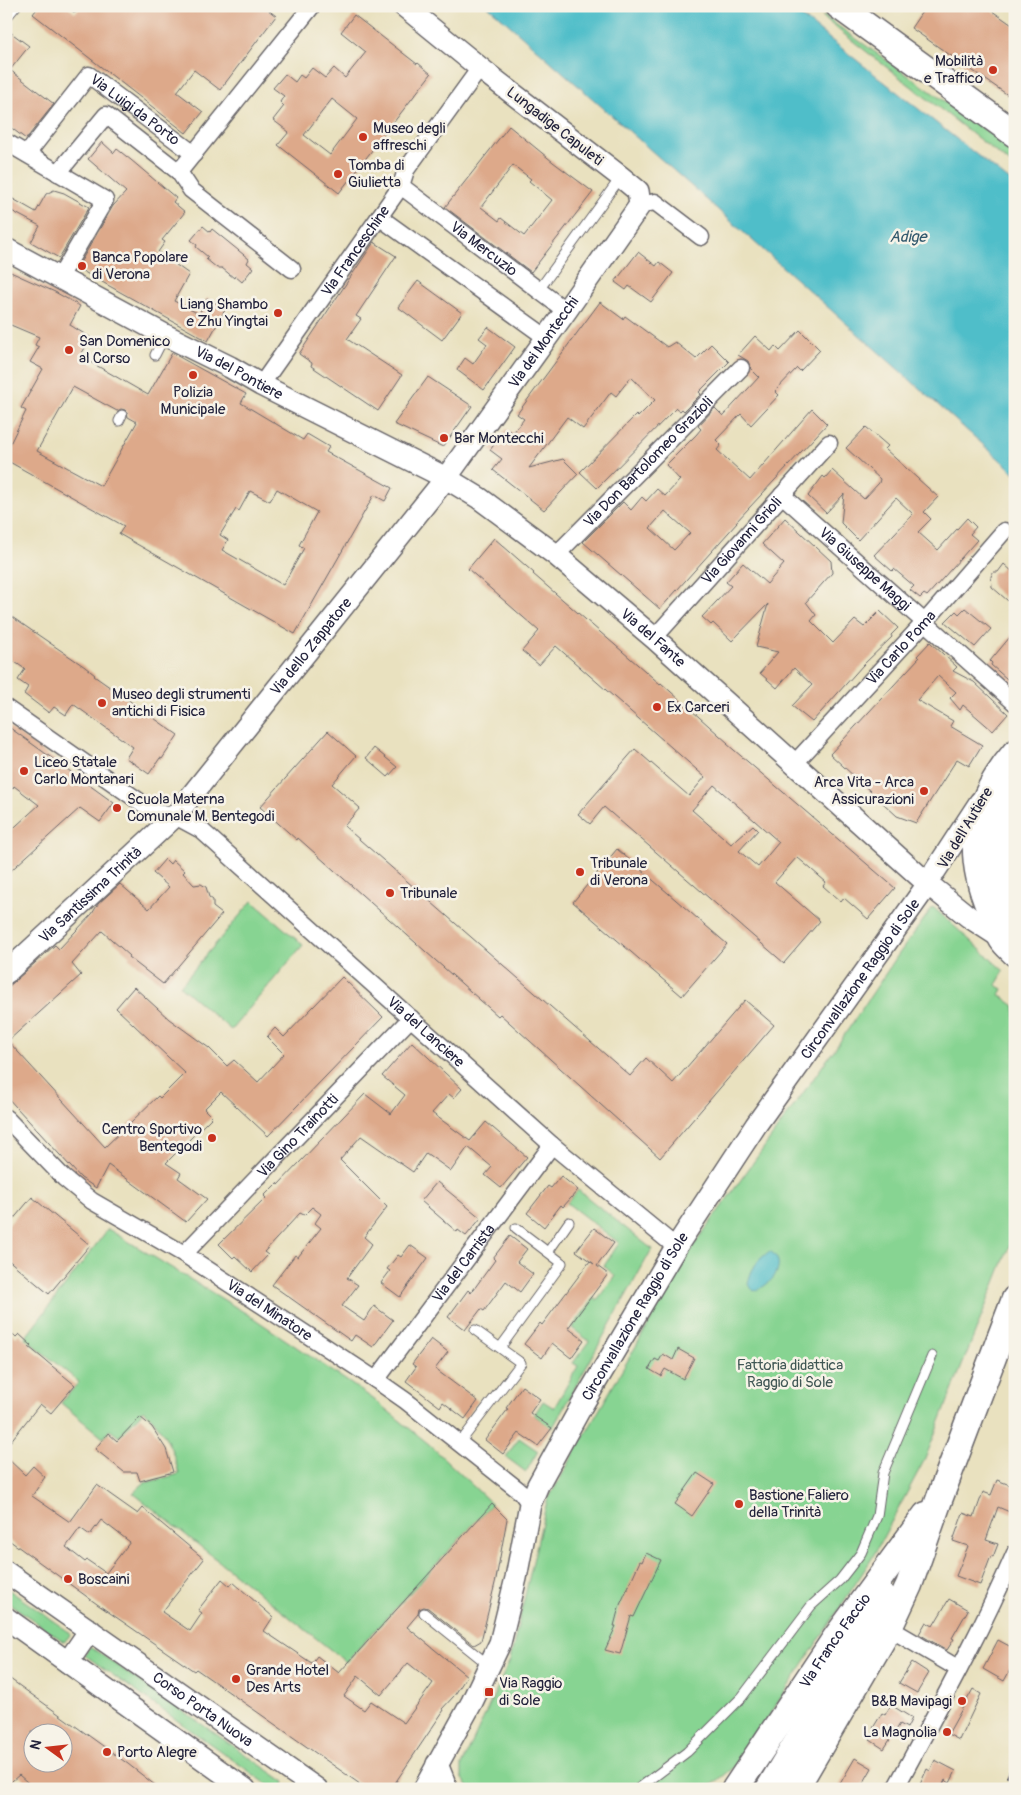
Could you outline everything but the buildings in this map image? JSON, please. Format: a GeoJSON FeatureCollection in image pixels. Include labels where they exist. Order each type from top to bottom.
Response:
{"type":"FeatureCollection","features":[{"type":"Feature","properties":{"kind":"main road"},"geometry":{"type":"LineString","coordinates":[[839,6],[1015,134]]}},
{"type":"Feature","properties":{"kind":"main road","name":"Via dell'Autiere"},"geometry":{"type":"LineString","coordinates":[[1009,935],[985,898],[979,877],[976,830],[984,801],[1010,771]]}},
{"type":"Feature","properties":{"kind":"main road","name":"Via Franco Faccio"},"geometry":{"type":"LineString","coordinates":[[795,1789],[889,1628],[909,1585],[940,1497],[1015,1299]]}},
{"type":"Feature","properties":{"kind":"main road","name":"Via Franco Faccio"},"geometry":{"type":"LineString","coordinates":[[735,1789],[835,1639],[940,1497]]}},
{"type":"Feature","properties":{"kind":"main road","name":"Via Franco Faccio"},"geometry":{"type":"LineString","coordinates":[[769,1789],[909,1557],[940,1497]]}},
{"type":"Feature","properties":{"kind":"street"},"geometry":{"type":"LineString","coordinates":[[194,154],[312,6]]}},
{"type":"Feature","properties":{"kind":"street","name":"Lungadige Capuleti"},"geometry":{"type":"LineString","coordinates":[[404,6],[480,68],[638,191],[640,205]]}},
{"type":"Feature","properties":{"kind":"street","name":"Via Franceschine"},"geometry":{"type":"LineString","coordinates":[[261,385],[401,186],[406,170],[480,68]]}},
{"type":"Feature","properties":{"kind":"street","name":"Via Luigi da Porto"},"geometry":{"type":"LineString","coordinates":[[27,154],[89,75],[194,154],[179,172]]}},
{"type":"Feature","properties":{"kind":"street","name":"Via Luigi da Porto"},"geometry":{"type":"LineString","coordinates":[[58,173],[106,115],[179,172],[191,190],[292,269]]}},
{"type":"Feature","properties":{"kind":"street"},"geometry":{"type":"LineString","coordinates":[[6,142],[105,200],[60,277]]}},
{"type":"Feature","properties":{"kind":"street","name":"Via Mercuzio"},"geometry":{"type":"LineString","coordinates":[[401,186],[566,311]]}},
{"type":"Feature","properties":{"kind":"street"},"geometry":{"type":"LineString","coordinates":[[640,205],[655,202],[702,238]]}},
{"type":"Feature","properties":{"kind":"street","name":"Via dei Montecchi"},"geometry":{"type":"LineString","coordinates":[[446,478],[640,205]]}},
{"type":"Feature","properties":{"kind":"street"},"geometry":{"type":"LineString","coordinates":[[379,217],[547,338]]}},
{"type":"Feature","properties":{"kind":"street","name":"Via del Pontiere"},"geometry":{"type":"LineString","coordinates":[[6,249],[261,385],[446,478]]}},
{"type":"Feature","properties":{"kind":"street","name":"Via Don Bartolomeo Grazioli"},"geometry":{"type":"LineString","coordinates":[[556,555],[741,368]]}},
{"type":"Feature","properties":{"kind":"street","name":"Via Giovanni Grioli"},"geometry":{"type":"LineString","coordinates":[[654,638],[829,443]]}},
{"type":"Feature","properties":{"kind":"street","name":"Via del Fante"},"geometry":{"type":"LineString","coordinates":[[446,478],[467,490],[556,555],[654,638],[849,811],[910,852],[924,882]]}},
{"type":"Feature","properties":{"kind":"street","name":"Via dello Zappatore"},"geometry":{"type":"LineString","coordinates":[[175,816],[446,478]]}},
{"type":"Feature","properties":{"kind":"street","name":"Via Giuseppe Maggi"},"geometry":{"type":"LineString","coordinates":[[782,495],[1015,703]]}},
{"type":"Feature","properties":{"kind":"street","name":"Via Carlo Poma"},"geometry":{"type":"LineString","coordinates":[[794,764],[1004,531]]}},
{"type":"Feature","properties":{"kind":"street","name":"Via del Lanciere"},"geometry":{"type":"LineString","coordinates":[[6,708],[156,813],[175,816],[201,830],[552,1145],[676,1248]]}},
{"type":"Feature","properties":{"kind":"street","name":"Via dell'Autiere"},"geometry":{"type":"LineString","coordinates":[[1009,935],[969,917],[924,882],[1010,771]]}},
{"type":"Feature","properties":{"kind":"street","name":"Via Santissima Trinità"},"geometry":{"type":"LineString","coordinates":[[6,973],[175,816]]}},
{"type":"Feature","properties":{"kind":"street","name":"Circonvallazione Raggio di Sole"},"geometry":{"type":"LineString","coordinates":[[424,1789],[490,1666],[500,1643],[516,1578],[530,1504],[542,1477],[581,1407],[676,1248],[756,1125],[924,882]]}},
{"type":"Feature","properties":{"kind":"street","name":"Via Gino Trainotti"},"geometry":{"type":"LineString","coordinates":[[184,1254],[411,1018]]}},
{"type":"Feature","properties":{"kind":"street","name":"Via del Minatore"},"geometry":{"type":"LineString","coordinates":[[6,1118],[64,1178],[92,1201],[184,1254],[376,1380],[406,1401],[521,1492],[530,1504]]}},
{"type":"Feature","properties":{"kind":"street","name":"Via del Carrista"},"geometry":{"type":"LineString","coordinates":[[376,1380],[552,1145]]}},
{"type":"Feature","properties":{"kind":"street"},"geometry":{"type":"LineString","coordinates":[[895,1789],[959,1669],[1015,1553]]}},
{"type":"Feature","properties":{"kind":"street","name":"Corso Porta Nuova"},"geometry":{"type":"LineString","coordinates":[[6,1572],[307,1786]]}},
{"type":"Feature","properties":{"kind":"street"},"geometry":{"type":"LineString","coordinates":[[6,1618],[245,1789]]}},
{"type":"Feature","properties":{"kind":"street"},"geometry":{"type":"LineString","coordinates":[[889,1628],[959,1669]]}},
{"type":"Feature","properties":{"kind":"street"},"geometry":{"type":"LineString","coordinates":[[68,1662],[90,1630]]}},
{"type":"Feature","properties":{"kind":"street"},"geometry":{"type":"LineString","coordinates":[[437,1764],[447,1789]]}},
{"type":"Feature","properties":{"kind":"lane"},"geometry":{"type":"LineString","coordinates":[[6,18],[16,6]]}},
{"type":"Feature","properties":{"kind":"lane"},"geometry":{"type":"LineString","coordinates":[[538,291],[621,177]]}},
{"type":"Feature","properties":{"kind":"lane"},"geometry":{"type":"LineString","coordinates":[[155,354],[165,335]]}},
{"type":"Feature","properties":{"kind":"lane"},"geometry":{"type":"LineString","coordinates":[[548,1252],[569,1222]]}},
{"type":"Feature","properties":{"kind":"lane"},"geometry":{"type":"LineString","coordinates":[[500,1348],[562,1262],[516,1228]]}},
{"type":"Feature","properties":{"kind":"lane"},"geometry":{"type":"LineString","coordinates":[[459,1444],[521,1363],[475,1330]]}},
{"type":"Feature","properties":{"kind":"lane"},"geometry":{"type":"LineString","coordinates":[[638,1789],[687,1752],[742,1698],[811,1606],[840,1580],[861,1554],[877,1516],[883,1473],[932,1356]]}},
{"type":"Feature","properties":{"kind":"lane"},"geometry":{"type":"LineString","coordinates":[[424,1613],[490,1666]]}},
{"type":"Feature","properties":{"kind":"green space"},"geometry":{"type":"Polygon","coordinates":[[[824,16],[1015,151],[1015,167],[822,17],[824,16]]]}},
{"type":"Feature","properties":{"kind":"green space"},"geometry":{"type":"Polygon","coordinates":[[[252,901],[303,945],[231,1030],[180,986],[252,901]]]}},
{"type":"Feature","properties":{"kind":"green space","name":"Fattoria didattica Raggio di Sole"},"geometry":{"type":"Polygon","coordinates":[[[933,907],[1004,971],[996,985],[1003,989],[1000,995],[1015,1006],[1015,1232],[925,1459],[871,1560],[737,1765],[707,1789],[469,1788],[462,1777],[462,1765],[510,1660],[547,1501],[694,1245],[839,1043],[898,955],[933,907]]]}},
{"type":"Feature","properties":{"kind":"green space"},"geometry":{"type":"Polygon","coordinates":[[[578,1190],[652,1249],[552,1429],[534,1415],[543,1401],[554,1408],[578,1366],[573,1363],[589,1341],[572,1328],[594,1298],[597,1300],[615,1276],[604,1266],[619,1243],[567,1203],[578,1190]]]}},
{"type":"Feature","properties":{"kind":"green space"},"geometry":{"type":"Polygon","coordinates":[[[108,1229],[252,1317],[372,1398],[430,1445],[492,1504],[346,1662],[133,1493],[144,1483],[179,1474],[174,1456],[166,1439],[157,1424],[144,1410],[119,1437],[110,1430],[103,1438],[61,1403],[79,1382],[25,1338],[108,1229]]]}},
{"type":"Feature","properties":{"kind":"green space"},"geometry":{"type":"Polygon","coordinates":[[[519,1438],[538,1451],[526,1472],[506,1457],[519,1438]]]}},
{"type":"Feature","properties":{"kind":"green space"},"geometry":{"type":"Polygon","coordinates":[[[6,1588],[69,1632],[70,1635],[63,1641],[6,1601],[6,1588]]]}},
{"type":"Feature","properties":{"kind":"green space"},"geometry":{"type":"Polygon","coordinates":[[[89,1648],[92,1648],[285,1782],[283,1789],[274,1789],[86,1656],[85,1654],[89,1648]]]}},
{"type":"Feature","properties":{"kind":"water","name":"Adige"},"geometry":{"type":"Polygon","coordinates":[[[488,6],[788,6],[1015,185],[1015,473],[488,6]]]}},
{"type":"Feature","properties":{"kind":"water"},"geometry":{"type":"Polygon","coordinates":[[[770,1251],[778,1262],[776,1274],[766,1285],[754,1291],[748,1285],[752,1270],[761,1258],[770,1251]]]}},
{"type":"Feature","properties":{"kind":"railway"},"geometry":{"type":"LineString","coordinates":[[1003,1789],[1015,1762]]}},
{"type":"Feature","properties":{"kind":"place","name":"Mobilità e Traffico"},"geometry":{"type":"Point","coordinates":[993,70]}},
{"type":"Feature","properties":{"kind":"place","name":"Museo degli affreschi"},"geometry":{"type":"Point","coordinates":[363,137]}},
{"type":"Feature","properties":{"kind":"place","name":"Tomba di Giulietta"},"geometry":{"type":"Point","coordinates":[338,174]}},
{"type":"Feature","properties":{"kind":"place","name":"Banca Popolare di Verona"},"geometry":{"type":"Point","coordinates":[82,266]}},
{"type":"Feature","properties":{"kind":"place","name":"Liang Shambo e Zhu Yingtai"},"geometry":{"type":"Point","coordinates":[278,313]}},
{"type":"Feature","properties":{"kind":"place","name":"San Domenico al Corso"},"geometry":{"type":"Point","coordinates":[69,350]}},
{"type":"Feature","properties":{"kind":"place","name":"Polizia Municipale"},"geometry":{"type":"Point","coordinates":[193,375]}},
{"type":"Feature","properties":{"kind":"place","name":"Bar Montecchi"},"geometry":{"type":"Point","coordinates":[444,438]}},
{"type":"Feature","properties":{"kind":"place","name":"Museo degli strumenti antichi di Fisica"},"geometry":{"type":"Point","coordinates":[102,703]}},
{"type":"Feature","properties":{"kind":"place","name":"Ex Carceri"},"geometry":{"type":"Point","coordinates":[657,707]}},
{"type":"Feature","properties":{"kind":"place","name":"Liceo Statale Carlo Montanari"},"geometry":{"type":"Point","coordinates":[24,771]}},
{"type":"Feature","properties":{"kind":"place","name":"Arca Vita - Arca Assicurazioni"},"geometry":{"type":"Point","coordinates":[924,791]}},
{"type":"Feature","properties":{"kind":"place","name":"Scuola Materna Comunale M. Bentegodi"},"geometry":{"type":"Point","coordinates":[117,808]}},
{"type":"Feature","properties":{"kind":"place","name":"Tribunale di Verona"},"geometry":{"type":"Point","coordinates":[580,872]}},
{"type":"Feature","properties":{"kind":"place","name":"Tribunale"},"geometry":{"type":"Point","coordinates":[390,893]}},
{"type":"Feature","properties":{"kind":"place","name":"Centro Sportivo Bentegodi"},"geometry":{"type":"Point","coordinates":[212,1138]}},
{"type":"Feature","properties":{"kind":"place","name":"Bastione Faliero della Trinità"},"geometry":{"type":"Point","coordinates":[739,1504]}},
{"type":"Feature","properties":{"kind":"place","name":"Boscaini"},"geometry":{"type":"Point","coordinates":[68,1579]}},
{"type":"Feature","properties":{"kind":"place","name":"Grande Hotel Des Arts"},"geometry":{"type":"Point","coordinates":[236,1679]}},
{"type":"Feature","properties":{"kind":"place","name":"Via Raggio di Sole"},"geometry":{"type":"Point","coordinates":[489,1692]}},
{"type":"Feature","properties":{"kind":"place","name":"B&B Mavipagi"},"geometry":{"type":"Point","coordinates":[962,1701]}},
{"type":"Feature","properties":{"kind":"place","name":"La Magnolia"},"geometry":{"type":"Point","coordinates":[947,1732]}},
{"type":"Feature","properties":{"kind":"place","name":"Porto Alegre"},"geometry":{"type":"Point","coordinates":[107,1752]}}]}
